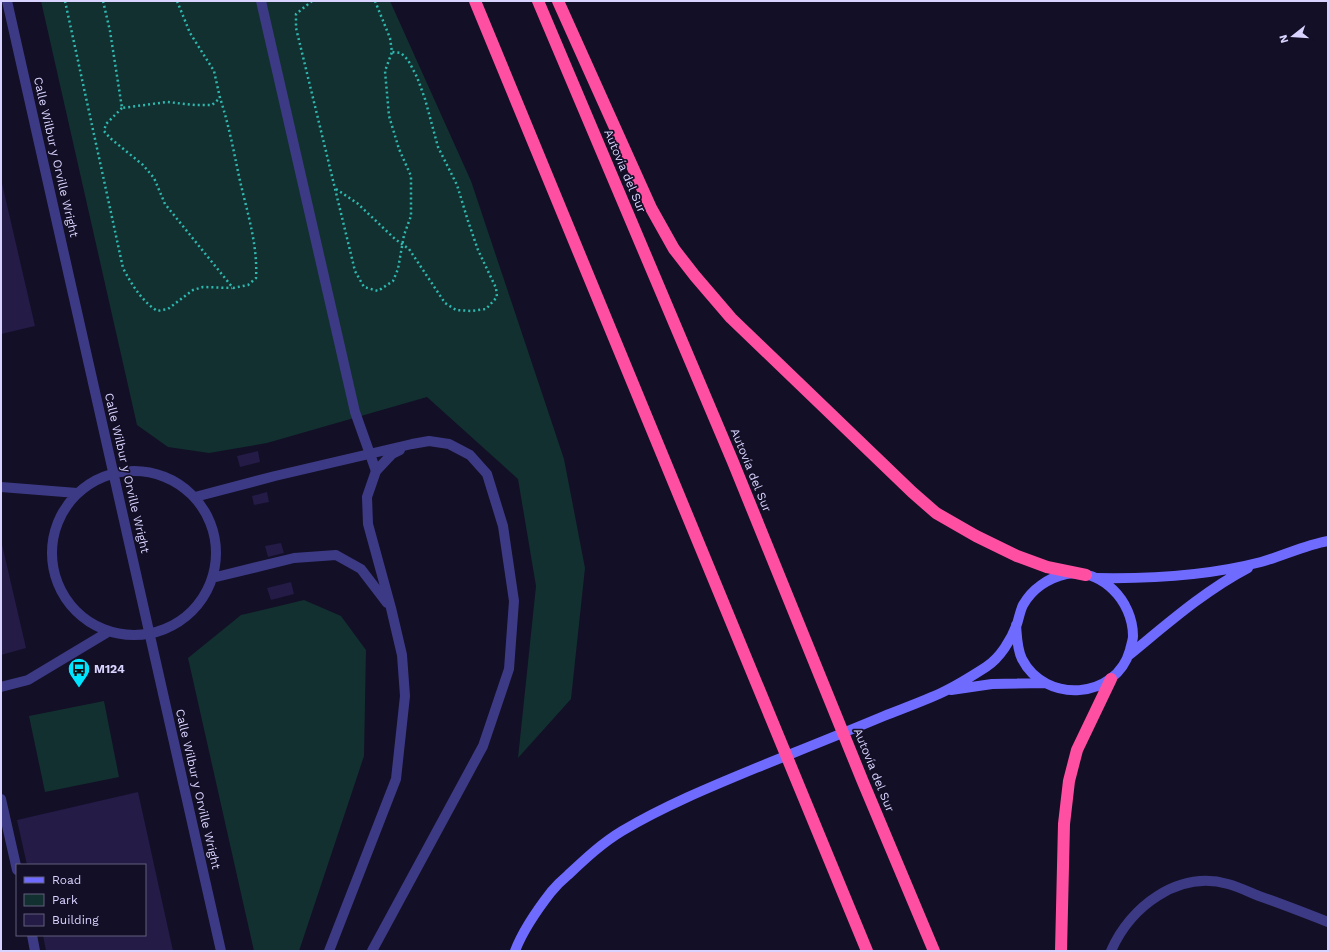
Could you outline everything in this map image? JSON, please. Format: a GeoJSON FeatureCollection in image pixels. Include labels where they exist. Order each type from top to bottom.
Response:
{"type":"FeatureCollection","features":[{"type":"Feature","properties":{"kind":"highway"},"geometry":{"type":"LineString","coordinates":[[475,1],[566,225],[867,951]]}},
{"type":"Feature","properties":{"kind":"highway","name":"Autovía del Sur"},"geometry":{"type":"LineString","coordinates":[[538,1],[733,462],[863,782],[934,951]]}},
{"type":"Feature","properties":{"kind":"highway"},"geometry":{"type":"LineString","coordinates":[[558,1],[651,208],[674,249],[731,318],[936,513],[976,536],[1017,556],[1047,567],[1091,576]]}},
{"type":"Feature","properties":{"kind":"highway"},"geometry":{"type":"LineString","coordinates":[[1061,951],[1064,824],[1069,781],[1077,750],[1111,679]]}},
{"type":"Feature","properties":{"kind":"highway"},"geometry":{"type":"LineString","coordinates":[[859,931],[861,951]]}},
{"type":"Feature","properties":{"kind":"main road"},"geometry":{"type":"LineString","coordinates":[[1128,656],[1204,595],[1232,576],[1261,562],[1328,541]]}},
{"type":"Feature","properties":{"kind":"main road"},"geometry":{"type":"LineString","coordinates":[[515,951],[522,935],[552,891],[590,854],[620,832],[661,810],[708,788],[945,691],[988,666],[998,657],[1011,638],[1022,607],[1033,591],[1048,580],[1067,574],[1160,578],[1186,576],[1261,562]]}},
{"type":"Feature","properties":{"kind":"main road"},"geometry":{"type":"LineString","coordinates":[[1016,625],[1017,642],[1022,658],[1032,672],[1045,683],[1061,690],[1079,691],[1096,687],[1111,679],[1121,668],[1128,656],[1133,638],[1131,619],[1124,601],[1112,587],[1091,576]]}},
{"type":"Feature","properties":{"kind":"main road"},"geometry":{"type":"LineString","coordinates":[[945,691],[992,684],[1045,683]]}},
{"type":"Feature","properties":{"kind":"street","name":"Calle Wilbur y Orville Wright"},"geometry":{"type":"LineString","coordinates":[[7,1],[221,951]]}},
{"type":"Feature","properties":{"kind":"street"},"geometry":{"type":"LineString","coordinates":[[261,1],[355,412],[376,471]]}},
{"type":"Feature","properties":{"kind":"street"},"geometry":{"type":"LineString","coordinates":[[195,497],[370,453],[430,441],[449,444],[470,455],[487,474],[503,526],[514,601],[510,669],[482,746],[372,951]]}},
{"type":"Feature","properties":{"kind":"street"},"geometry":{"type":"LineString","coordinates":[[329,951],[396,779],[405,696],[402,655],[368,524],[367,497],[376,471],[392,454],[412,444]]}},
{"type":"Feature","properties":{"kind":"street"},"geometry":{"type":"LineString","coordinates":[[135,470],[157,474],[178,483],[195,497],[210,522],[216,550],[212,578],[203,598],[189,615],[171,627],[150,634],[129,636],[108,632],[83,618],[64,597],[53,571],[52,543],[60,516],[77,493],[94,481],[113,473],[135,470]]}},
{"type":"Feature","properties":{"kind":"street"},"geometry":{"type":"LineString","coordinates":[[1,487],[77,493]]}},
{"type":"Feature","properties":{"kind":"street"},"geometry":{"type":"LineString","coordinates":[[212,578],[294,558],[336,555],[361,569],[391,608]]}},
{"type":"Feature","properties":{"kind":"street"},"geometry":{"type":"LineString","coordinates":[[1,687],[28,680],[108,632]]}},
{"type":"Feature","properties":{"kind":"street"},"geometry":{"type":"LineString","coordinates":[[1,799],[16,866]]}},
{"type":"Feature","properties":{"kind":"street"},"geometry":{"type":"LineString","coordinates":[[1111,951],[1126,926],[1152,898],[1176,886],[1203,881],[1227,884],[1328,922]]}},
{"type":"Feature","properties":{"kind":"street"},"geometry":{"type":"LineString","coordinates":[[32,936],[35,951]]}},
{"type":"Feature","properties":{"kind":"path"},"geometry":{"type":"LineString","coordinates":[[65,1],[123,268],[134,288],[147,304],[157,311],[168,310],[193,290],[198,288],[232,288],[248,285],[256,278],[257,266],[250,223],[227,118],[220,98],[214,71],[190,33],[177,1]]}},
{"type":"Feature","properties":{"kind":"path"},"geometry":{"type":"LineString","coordinates":[[103,1],[110,32],[122,108]]}},
{"type":"Feature","properties":{"kind":"path"},"geometry":{"type":"LineString","coordinates":[[312,1],[296,14],[296,28],[355,271],[364,286],[378,291],[393,281],[398,268],[404,235],[411,216],[411,176],[400,149],[390,116],[385,71],[392,52],[390,38],[375,1]]}},
{"type":"Feature","properties":{"kind":"path"},"geometry":{"type":"LineString","coordinates":[[335,189],[357,202],[394,239],[410,249],[446,303],[456,310],[471,311],[486,309],[497,297],[496,288],[478,250],[457,185],[438,147],[425,99],[417,77],[408,60],[401,53],[392,52]]}},
{"type":"Feature","properties":{"kind":"path"},"geometry":{"type":"LineString","coordinates":[[220,98],[212,104],[195,105],[167,102],[122,108],[106,124],[104,131],[110,138],[143,165],[154,178],[165,204],[232,288]]}},
{"type":"Feature","properties":{"kind":"green space"},"geometry":{"type":"Polygon","coordinates":[[[41,1],[390,1],[471,181],[564,459],[585,568],[571,699],[518,758],[536,586],[518,479],[427,397],[267,443],[209,453],[168,447],[137,425],[41,1]]]}},
{"type":"Feature","properties":{"kind":"green space"},"geometry":{"type":"Polygon","coordinates":[[[304,600],[341,616],[366,650],[364,756],[299,951],[254,951],[188,658],[241,615],[304,600]]]}},
{"type":"Feature","properties":{"kind":"green space"},"geometry":{"type":"Polygon","coordinates":[[[104,701],[119,777],[45,792],[29,716],[104,701]]]}},
{"type":"Feature","properties":{"kind":"building"},"geometry":{"type":"Polygon","coordinates":[[[1,179],[35,326],[1,334],[1,179]]]}},
{"type":"Feature","properties":{"kind":"building"},"geometry":{"type":"Polygon","coordinates":[[[258,451],[260,462],[240,467],[237,456],[258,451]]]}},
{"type":"Feature","properties":{"kind":"building"},"geometry":{"type":"Polygon","coordinates":[[[267,492],[269,502],[254,505],[252,496],[267,492]]]}},
{"type":"Feature","properties":{"kind":"building"},"geometry":{"type":"Polygon","coordinates":[[[1,540],[26,648],[1,655],[1,540]]]}},
{"type":"Feature","properties":{"kind":"building"},"geometry":{"type":"Polygon","coordinates":[[[281,543],[284,553],[268,557],[265,546],[281,543]]]}},
{"type":"Feature","properties":{"kind":"building"},"geometry":{"type":"Polygon","coordinates":[[[291,582],[294,594],[271,600],[267,588],[291,582]]]}},
{"type":"Feature","properties":{"kind":"building"},"geometry":{"type":"Polygon","coordinates":[[[138,792],[173,951],[46,951],[43,936],[146,936],[146,864],[27,864],[17,820],[138,792]]]}},
{"type":"Feature","properties":{"kind":"place","name":"M124"},"geometry":{"type":"Point","coordinates":[79,688]}}]}
